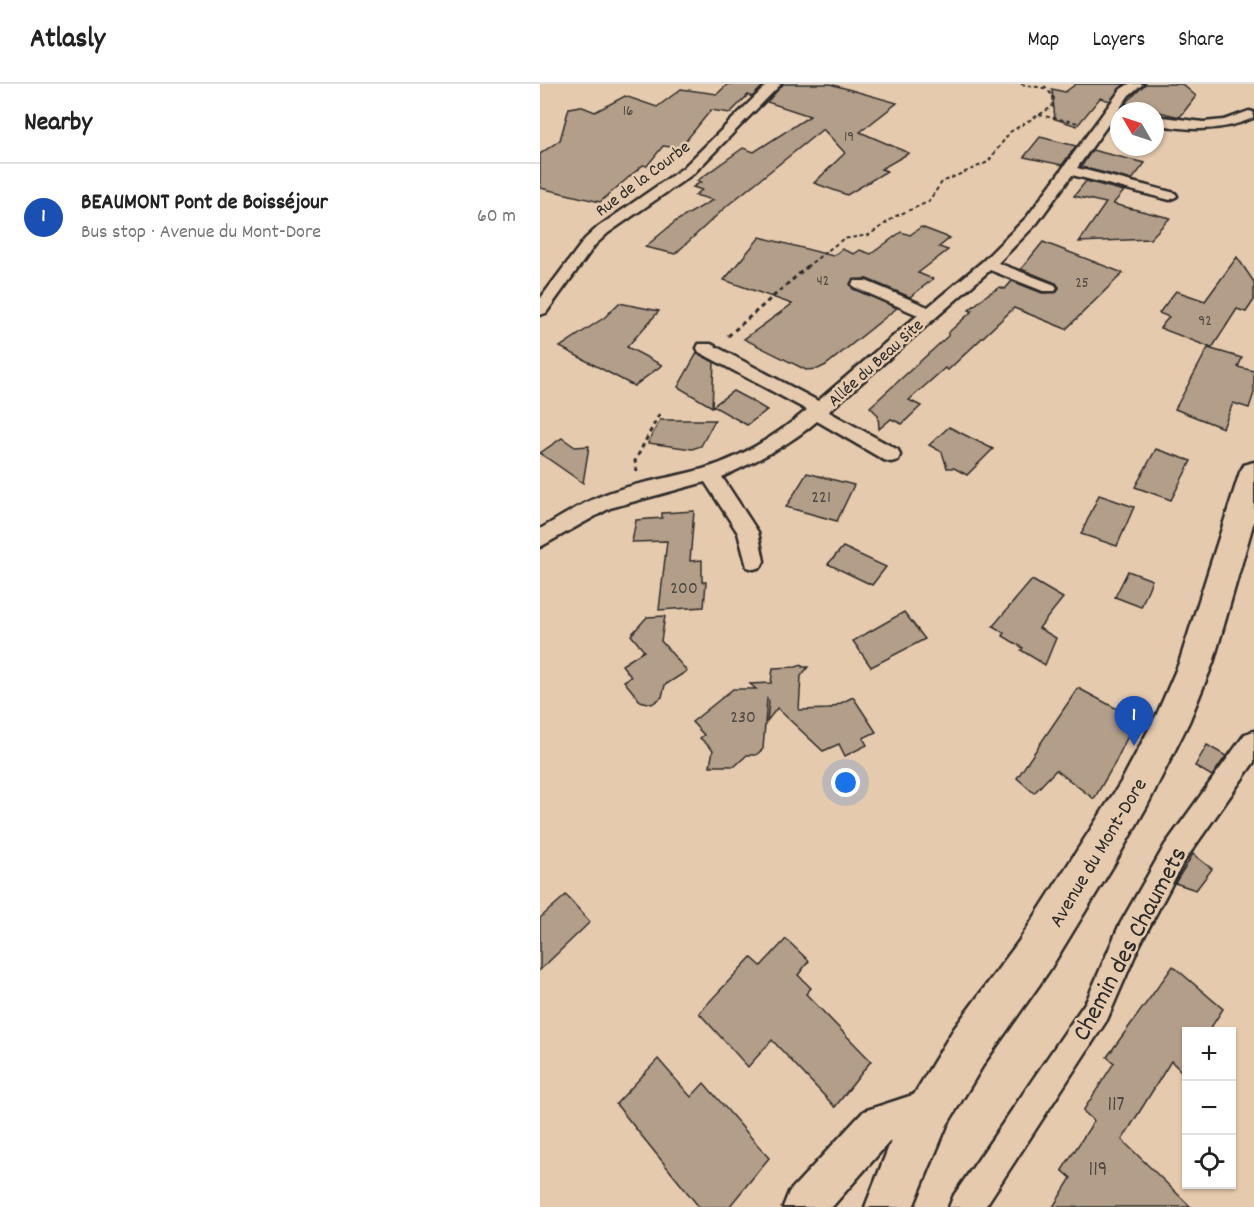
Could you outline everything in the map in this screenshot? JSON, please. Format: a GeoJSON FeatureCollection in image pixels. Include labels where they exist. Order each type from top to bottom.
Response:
{"type":"FeatureCollection","features":[{"type":"Feature","properties":{"kind":"main road","name":"Avenue du Mont-Dore"},"geometry":{"type":"LineString","coordinates":[[889,1207],[931,1109],[969,1046],[1034,956],[1094,861],[1134,794],[1171,722],[1196,663],[1254,472]]}},
{"type":"Feature","properties":{"kind":"street","name":"Rue de la Courbe"},"geometry":{"type":"LineString","coordinates":[[540,310],[590,242],[603,230],[688,171],[775,84]]}},
{"type":"Feature","properties":{"kind":"street","name":"Allée du Beau Site"},"geometry":{"type":"LineString","coordinates":[[1120,102],[1125,92],[1137,84]]}},
{"type":"Feature","properties":{"kind":"street"},"geometry":{"type":"LineString","coordinates":[[1164,122],[1200,128],[1239,120],[1249,115]]}},
{"type":"Feature","properties":{"kind":"street","name":"Allée du Beau Site"},"geometry":{"type":"LineString","coordinates":[[540,539],[603,503],[640,490],[710,474],[757,453],[789,435],[988,264],[1032,220],[1110,117]]}},
{"type":"Feature","properties":{"kind":"street"},"geometry":{"type":"LineString","coordinates":[[1069,170],[1170,196]]}},
{"type":"Feature","properties":{"kind":"street"},"geometry":{"type":"LineString","coordinates":[[988,264],[1049,288]]}},
{"type":"Feature","properties":{"kind":"street","name":"Allée du Beau Site"},"geometry":{"type":"LineString","coordinates":[[860,284],[929,314]]}},
{"type":"Feature","properties":{"kind":"street","name":"Allée du Beau Site"},"geometry":{"type":"LineString","coordinates":[[708,349],[819,411],[891,455]]}},
{"type":"Feature","properties":{"kind":"street"},"geometry":{"type":"LineString","coordinates":[[710,474],[748,532],[754,561]]}},
{"type":"Feature","properties":{"kind":"street","name":"Chemin des Chaumets"},"geometry":{"type":"LineString","coordinates":[[966,1207],[1097,1011],[1129,936],[1174,854],[1254,742]]}},
{"type":"Feature","properties":{"kind":"street"},"geometry":{"type":"LineString","coordinates":[[804,1207],[878,1125],[931,1109]]}},
{"type":"Feature","properties":{"kind":"path"},"geometry":{"type":"LineString","coordinates":[[1022,84],[1049,89]]}},
{"type":"Feature","properties":{"kind":"path"},"geometry":{"type":"LineString","coordinates":[[708,349],[820,255],[843,239],[869,235],[896,216],[928,202],[942,182],[988,162],[1010,132],[1052,107],[1054,98],[1043,84]]}},
{"type":"Feature","properties":{"kind":"path"},"geometry":{"type":"LineString","coordinates":[[1039,115],[1100,128]]}},
{"type":"Feature","properties":{"kind":"path"},"geometry":{"type":"LineString","coordinates":[[640,490],[635,461],[662,411]]}},
{"type":"Feature","properties":{"kind":"building"},"geometry":{"type":"Polygon","coordinates":[[[728,84],[765,84],[752,97],[748,95],[730,113],[711,110],[680,148],[663,146],[647,166],[643,165],[600,202],[540,188],[540,154],[560,140],[569,108],[580,106],[595,112],[625,96],[657,107],[681,89],[717,94],[728,84]]]}},
{"type":"Feature","properties":{"kind":"building"},"geometry":{"type":"Polygon","coordinates":[[[783,84],[830,84],[897,103],[860,132],[909,153],[881,169],[887,171],[847,195],[814,183],[845,153],[823,129],[728,205],[675,254],[645,247],[676,221],[713,200],[695,195],[702,190],[693,187],[701,182],[697,181],[743,148],[754,152],[810,116],[767,102],[783,84]]]}},
{"type":"Feature","properties":{"kind":"building"},"geometry":{"type":"Polygon","coordinates":[[[1076,84],[1125,84],[1110,101],[1100,98],[1077,126],[1055,119],[1052,89],[1065,92],[1076,84]]]}},
{"type":"Feature","properties":{"kind":"building"},"geometry":{"type":"Polygon","coordinates":[[[1145,84],[1182,84],[1196,96],[1180,117],[1164,113],[1164,102],[1127,102],[1145,84]]]}},
{"type":"Feature","properties":{"kind":"building"},"geometry":{"type":"Polygon","coordinates":[[[1040,137],[1076,146],[1062,165],[1024,157],[1040,137]]]}},
{"type":"Feature","properties":{"kind":"building"},"geometry":{"type":"Polygon","coordinates":[[[1092,150],[1145,163],[1132,180],[1081,167],[1092,150]]]}},
{"type":"Feature","properties":{"kind":"building"},"geometry":{"type":"Polygon","coordinates":[[[1086,181],[1124,191],[1113,204],[1170,218],[1150,239],[1079,242],[1106,203],[1074,196],[1086,181]]]}},
{"type":"Feature","properties":{"kind":"building"},"geometry":{"type":"Polygon","coordinates":[[[921,227],[950,238],[939,247],[948,250],[918,273],[933,279],[910,297],[867,279],[852,280],[850,285],[853,289],[897,308],[826,365],[818,369],[806,370],[744,339],[792,304],[724,280],[760,237],[833,256],[842,249],[854,254],[860,250],[871,254],[901,232],[910,235],[921,227]]]}},
{"type":"Feature","properties":{"kind":"building"},"geometry":{"type":"Polygon","coordinates":[[[1043,242],[1123,273],[1066,329],[1014,308],[948,370],[945,368],[909,400],[921,406],[902,424],[891,419],[879,429],[878,415],[870,407],[948,336],[948,333],[972,311],[969,310],[988,294],[1000,287],[1005,289],[1012,281],[1042,293],[1057,292],[1059,287],[1056,283],[1021,269],[1043,242]]]}},
{"type":"Feature","properties":{"kind":"building"},"geometry":{"type":"Polygon","coordinates":[[[1237,257],[1254,282],[1254,300],[1246,312],[1237,309],[1212,348],[1160,328],[1169,317],[1159,313],[1176,291],[1205,301],[1237,257]]]}},
{"type":"Feature","properties":{"kind":"building"},"geometry":{"type":"Polygon","coordinates":[[[619,303],[659,311],[627,347],[662,365],[634,386],[560,347],[605,317],[619,303]]]}},
{"type":"Feature","properties":{"kind":"building"},"geometry":{"type":"Polygon","coordinates":[[[1208,348],[1242,358],[1238,367],[1254,371],[1254,393],[1249,408],[1233,403],[1223,428],[1175,409],[1208,348]]]}},
{"type":"Feature","properties":{"kind":"building"},"geometry":{"type":"Polygon","coordinates":[[[697,353],[714,362],[712,407],[678,387],[697,353]]]}},
{"type":"Feature","properties":{"kind":"building"},"geometry":{"type":"Polygon","coordinates":[[[733,391],[767,410],[747,425],[713,406],[733,391]]]}},
{"type":"Feature","properties":{"kind":"building"},"geometry":{"type":"Polygon","coordinates":[[[660,420],[715,420],[701,446],[692,449],[648,443],[660,420]]]}},
{"type":"Feature","properties":{"kind":"building"},"geometry":{"type":"Polygon","coordinates":[[[949,427],[993,449],[967,475],[954,468],[947,468],[942,452],[929,445],[949,427]]]}},
{"type":"Feature","properties":{"kind":"building"},"geometry":{"type":"Polygon","coordinates":[[[562,438],[575,447],[589,446],[583,483],[540,453],[562,438]]]}},
{"type":"Feature","properties":{"kind":"building"},"geometry":{"type":"Polygon","coordinates":[[[1156,449],[1191,461],[1171,500],[1135,487],[1156,449]]]}},
{"type":"Feature","properties":{"kind":"building"},"geometry":{"type":"Polygon","coordinates":[[[807,473],[854,485],[837,521],[786,507],[807,473]]]}},
{"type":"Feature","properties":{"kind":"building"},"geometry":{"type":"Polygon","coordinates":[[[1099,495],[1134,507],[1117,546],[1081,534],[1099,495]]]}},
{"type":"Feature","properties":{"kind":"building"},"geometry":{"type":"Polygon","coordinates":[[[694,511],[690,561],[702,560],[702,582],[706,582],[704,607],[659,610],[667,541],[632,542],[636,520],[662,518],[662,513],[694,511]]]}},
{"type":"Feature","properties":{"kind":"building"},"geometry":{"type":"Polygon","coordinates":[[[843,547],[886,567],[872,585],[828,564],[843,547]]]}},
{"type":"Feature","properties":{"kind":"building"},"geometry":{"type":"Polygon","coordinates":[[[1128,571],[1152,580],[1141,607],[1115,597],[1128,571]]]}},
{"type":"Feature","properties":{"kind":"building"},"geometry":{"type":"Polygon","coordinates":[[[1032,580],[1063,598],[1039,628],[1056,638],[1045,665],[1021,650],[1023,648],[1003,636],[1004,633],[993,626],[1032,580]]]}},
{"type":"Feature","properties":{"kind":"building"},"geometry":{"type":"Polygon","coordinates":[[[904,612],[925,639],[871,667],[853,641],[904,612]]]}},
{"type":"Feature","properties":{"kind":"building"},"geometry":{"type":"Polygon","coordinates":[[[665,616],[661,641],[687,671],[665,685],[662,697],[652,704],[640,701],[624,681],[631,677],[622,665],[644,651],[631,635],[647,617],[665,616]]]}},
{"type":"Feature","properties":{"kind":"building"},"geometry":{"type":"Polygon","coordinates":[[[802,665],[802,667],[808,667],[801,676],[799,710],[829,709],[853,697],[876,732],[863,738],[867,745],[845,756],[839,744],[823,751],[777,708],[767,721],[769,701],[767,699],[763,749],[756,755],[747,755],[735,766],[710,766],[713,750],[700,738],[704,735],[692,722],[733,689],[756,689],[750,684],[771,683],[773,668],[802,665]]]}},
{"type":"Feature","properties":{"kind":"building"},"geometry":{"type":"Polygon","coordinates":[[[1078,688],[1136,719],[1115,763],[1094,799],[1056,770],[1034,793],[1017,778],[1078,688]]]}},
{"type":"Feature","properties":{"kind":"building"},"geometry":{"type":"Polygon","coordinates":[[[1207,745],[1226,756],[1212,776],[1195,766],[1207,745]]]}},
{"type":"Feature","properties":{"kind":"building"},"geometry":{"type":"Polygon","coordinates":[[[1193,854],[1212,869],[1196,890],[1175,883],[1193,854]]]}},
{"type":"Feature","properties":{"kind":"building"},"geometry":{"type":"Polygon","coordinates":[[[566,895],[590,922],[540,970],[540,918],[566,895]]]}},
{"type":"Feature","properties":{"kind":"building"},"geometry":{"type":"Polygon","coordinates":[[[786,939],[809,961],[798,975],[811,988],[806,994],[871,1061],[835,1107],[772,1040],[748,1067],[699,1013],[751,957],[761,966],[786,939]]]}},
{"type":"Feature","properties":{"kind":"building"},"geometry":{"type":"Polygon","coordinates":[[[1173,966],[1223,1009],[1211,1027],[1182,1027],[1182,1072],[1171,1061],[1122,1140],[1191,1207],[1053,1207],[1071,1178],[1062,1170],[1094,1121],[1083,1111],[1114,1063],[1107,1057],[1173,966]]]}},
{"type":"Feature","properties":{"kind":"building"},"geometry":{"type":"Polygon","coordinates":[[[658,1059],[691,1097],[704,1083],[769,1158],[729,1207],[699,1207],[616,1104],[658,1059]]]}},
{"type":"Feature","properties":{"kind":"place","name":"BEAUMONT Pont de Boisséjour"},"geometry":{"type":"Point","coordinates":[1134,746]}}]}
